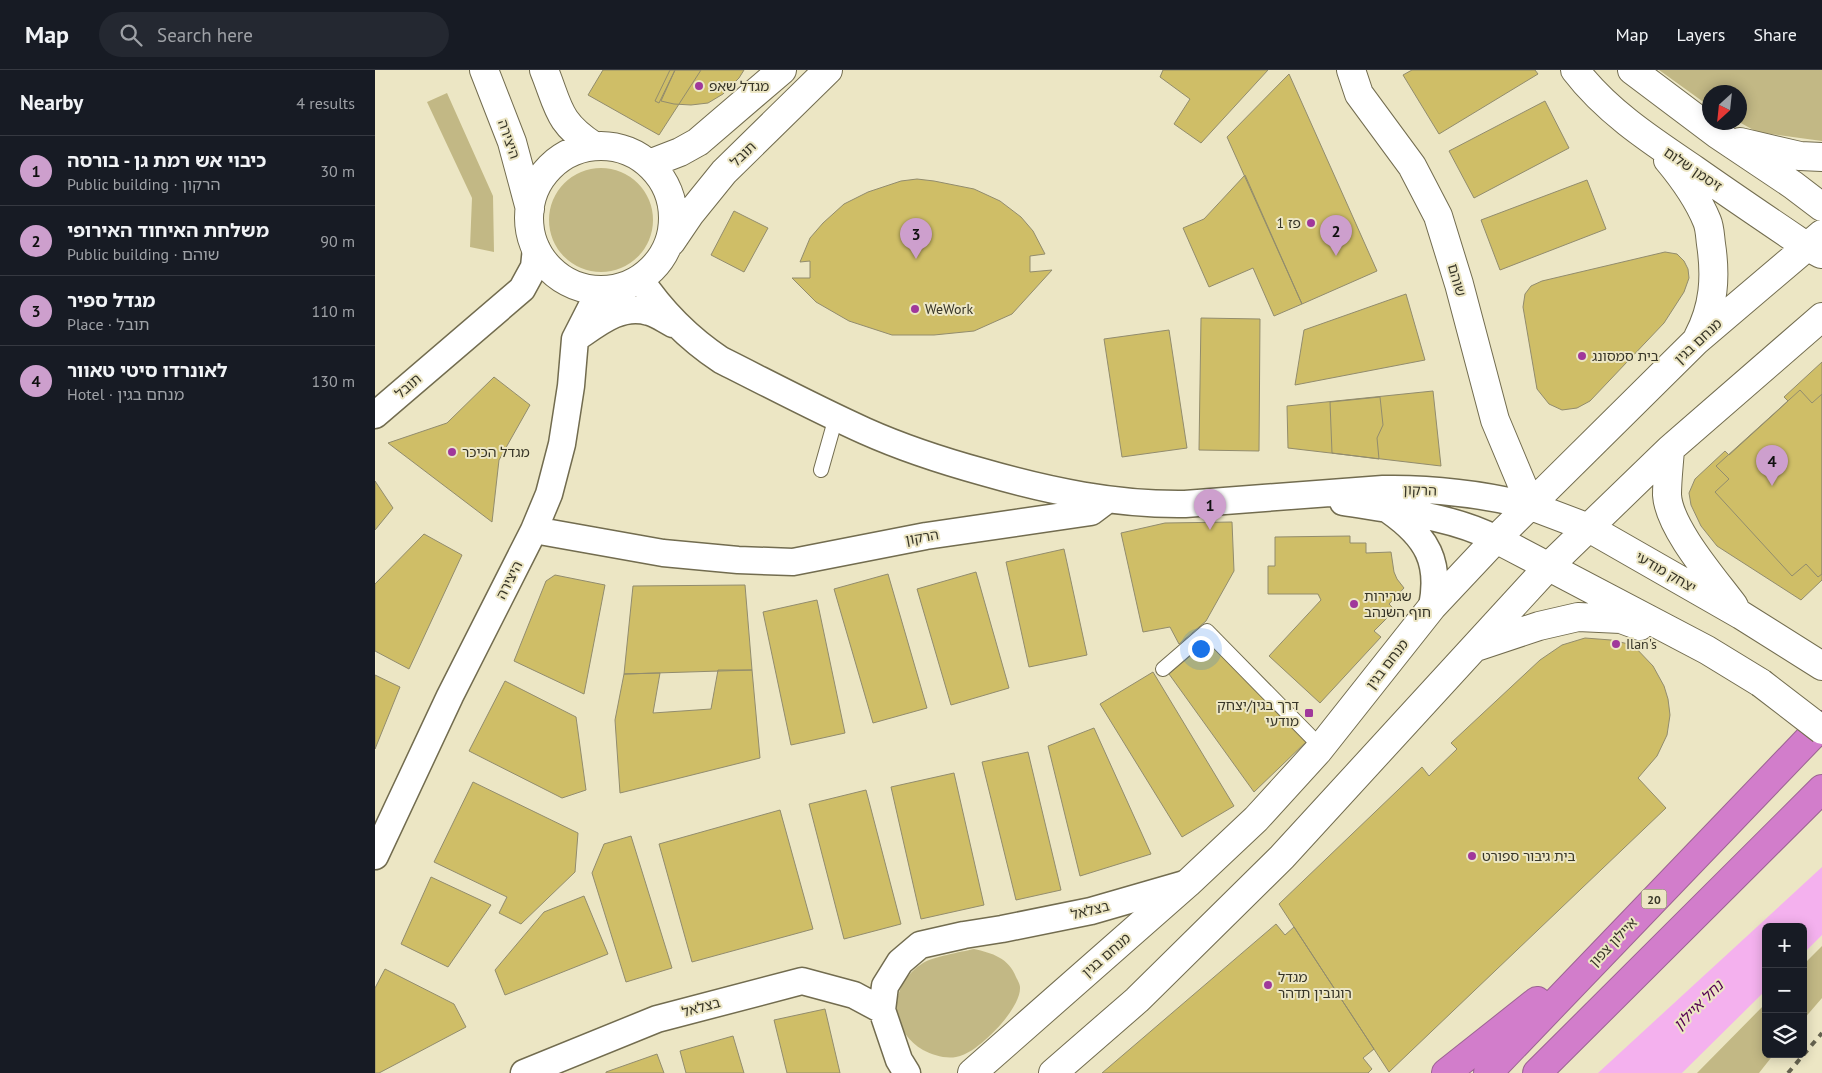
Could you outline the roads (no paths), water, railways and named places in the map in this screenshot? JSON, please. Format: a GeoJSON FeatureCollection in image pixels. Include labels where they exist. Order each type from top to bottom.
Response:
{"type":"FeatureCollection","features":[{"type":"Feature","properties":{"kind":"highway","name":"איילון צפון"},"geometry":{"type":"LineString","coordinates":[[1488,1073],[1822,725]]}},
{"type":"Feature","properties":{"kind":"highway"},"geometry":{"type":"LineString","coordinates":[[1537,1073],[1822,789]]}},
{"type":"Feature","properties":{"kind":"highway"},"geometry":{"type":"LineString","coordinates":[[1446,1073],[1617,937]]}},
{"type":"Feature","properties":{"kind":"street","name":"היצירה"},"geometry":{"type":"LineString","coordinates":[[484,70],[512,142],[530,209]]}},
{"type":"Feature","properties":{"kind":"street"},"geometry":{"type":"LineString","coordinates":[[544,70],[555,104],[563,120],[578,136],[594,146]]}},
{"type":"Feature","properties":{"kind":"street"},"geometry":{"type":"LineString","coordinates":[[649,164],[680,152],[698,142],[781,70]]}},
{"type":"Feature","properties":{"kind":"street","name":"תובל"},"geometry":{"type":"LineString","coordinates":[[668,247],[701,199],[724,172],[828,70]]}},
{"type":"Feature","properties":{"kind":"street","name":"שוהם"},"geometry":{"type":"LineString","coordinates":[[1351,70],[1359,94],[1412,166],[1438,216],[1459,284],[1495,420],[1531,506]]}},
{"type":"Feature","properties":{"kind":"street","name":"זיסמן שלום"},"geometry":{"type":"LineString","coordinates":[[1575,70],[1587,85],[1613,109],[1651,140],[1817,245]]}},
{"type":"Feature","properties":{"kind":"street"},"geometry":{"type":"LineString","coordinates":[[1632,70],[1717,134],[1822,207]]}},
{"type":"Feature","properties":{"kind":"street"},"geometry":{"type":"LineString","coordinates":[[1717,134],[1745,144],[1801,156],[1822,157]]}},
{"type":"Feature","properties":{"kind":"street"},"geometry":{"type":"LineString","coordinates":[[1651,140],[1677,170],[1694,196],[1708,223],[1714,281],[1706,323],[1696,341]]}},
{"type":"Feature","properties":{"kind":"street"},"geometry":{"type":"LineString","coordinates":[[594,146],[608,146],[630,152],[649,164],[664,181],[672,202],[673,225],[668,247],[656,265],[640,279],[619,288],[600,290],[580,287],[561,278],[546,264],[536,248],[530,229],[530,209],[535,190],[546,172],[561,158],[579,149],[594,146]]}},
{"type":"Feature","properties":{"kind":"street","name":"מנחם בגין"},"geometry":{"type":"LineString","coordinates":[[972,1073],[1187,883],[1256,819],[1321,747],[1432,607],[1496,539],[1696,341],[1817,245]]}},
{"type":"Feature","properties":{"kind":"street","name":"תובל"},"geometry":{"type":"LineString","coordinates":[[375,415],[522,289],[534,267],[536,248]]}},
{"type":"Feature","properties":{"kind":"street"},"geometry":{"type":"LineString","coordinates":[[640,279],[677,326],[700,346],[721,360],[865,432],[938,459],[1021,483],[1107,500]]}},
{"type":"Feature","properties":{"kind":"street","name":"היצירה"},"geometry":{"type":"LineString","coordinates":[[375,856],[450,696],[534,530],[549,494],[562,444],[571,386],[575,339],[600,290]]}},
{"type":"Feature","properties":{"kind":"street"},"geometry":{"type":"LineString","coordinates":[[575,339],[615,313],[635,309],[649,312],[677,326]]}},
{"type":"Feature","properties":{"kind":"street"},"geometry":{"type":"LineString","coordinates":[[1053,1073],[1137,1000],[1282,857],[1548,567],[1670,449],[1822,317]]}},
{"type":"Feature","properties":{"kind":"street"},"geometry":{"type":"LineString","coordinates":[[1670,449],[1667,497],[1675,522],[1691,549],[1741,615]]}},
{"type":"Feature","properties":{"kind":"street","name":"הרקון"},"geometry":{"type":"LineString","coordinates":[[534,530],[663,554],[793,562],[926,536],[1091,512],[1107,500],[1149,504],[1185,504],[1383,489],[1409,489],[1476,494],[1531,506]]}},
{"type":"Feature","properties":{"kind":"street","name":"הרקון"},"geometry":{"type":"LineString","coordinates":[[1308,495],[1451,522],[1478,530],[1496,539]]}},
{"type":"Feature","properties":{"kind":"street","name":"יצחק מודעי"},"geometry":{"type":"LineString","coordinates":[[1531,506],[1589,528],[1741,615],[1822,666]]}},
{"type":"Feature","properties":{"kind":"street"},"geometry":{"type":"LineString","coordinates":[[1387,510],[1413,529],[1423,542],[1435,570],[1435,590],[1432,607]]}},
{"type":"Feature","properties":{"kind":"street"},"geometry":{"type":"LineString","coordinates":[[1496,539],[1707,650],[1761,683],[1822,730]]}},
{"type":"Feature","properties":{"kind":"street"},"geometry":{"type":"LineString","coordinates":[[1472,648],[1539,626],[1578,617],[1621,619],[1707,650]]}},
{"type":"Feature","properties":{"kind":"street","name":"בצלאל"},"geometry":{"type":"LineString","coordinates":[[907,1073],[899,1060],[882,1010],[885,986],[900,962],[921,945],[1091,911],[1187,883]]}},
{"type":"Feature","properties":{"kind":"street","name":"בצלאל"},"geometry":{"type":"LineString","coordinates":[[524,1073],[657,1019],[802,981],[854,995],[882,1010]]}},
{"type":"Feature","properties":{"kind":"lane"},"geometry":{"type":"LineString","coordinates":[[821,470],[836,417]]}},
{"type":"Feature","properties":{"kind":"lane"},"geometry":{"type":"LineString","coordinates":[[1163,669],[1207,631],[1321,747]]}},
{"type":"Feature","properties":{"kind":"water","name":"נחל איילון"},"geometry":{"type":"Polygon","coordinates":[[[1822,867],[1822,935],[1807,950],[1807,923],[1762,923],[1762,994],[1682,1073],[1598,1073],[1822,867]]]}},
{"type":"Feature","properties":{"kind":"railway"},"geometry":{"type":"LineString","coordinates":[[1788,1073],[1822,1033]]}},
{"type":"Feature","properties":{"kind":"place","name":"מגדל שאפ"},"geometry":{"type":"Point","coordinates":[699,86]}},
{"type":"Feature","properties":{"kind":"place","name":"פז 1"},"geometry":{"type":"Point","coordinates":[1311,223]}},
{"type":"Feature","properties":{"kind":"place","name":"משלחת האיחוד האירופי"},"geometry":{"type":"Point","coordinates":[1336,256]}},
{"type":"Feature","properties":{"kind":"place","name":"מגדל ספיר"},"geometry":{"type":"Point","coordinates":[916,259]}},
{"type":"Feature","properties":{"kind":"place","name":"WeWork"},"geometry":{"type":"Point","coordinates":[915,309]}},
{"type":"Feature","properties":{"kind":"place","name":"בית סמסונג"},"geometry":{"type":"Point","coordinates":[1582,356]}},
{"type":"Feature","properties":{"kind":"place","name":"מגדל הכיכר"},"geometry":{"type":"Point","coordinates":[452,452]}},
{"type":"Feature","properties":{"kind":"place","name":"לאונרדו סיטי טאוור"},"geometry":{"type":"Point","coordinates":[1772,486]}},
{"type":"Feature","properties":{"kind":"place","name":"כיבוי אש רמת גן - בורסה"},"geometry":{"type":"Point","coordinates":[1210,530]}},
{"type":"Feature","properties":{"kind":"place","name":"שגרירות חוף השנהב"},"geometry":{"type":"Point","coordinates":[1354,604]}},
{"type":"Feature","properties":{"kind":"place","name":"Ilan's"},"geometry":{"type":"Point","coordinates":[1616,644]}},
{"type":"Feature","properties":{"kind":"place","name":"דרך בגין/יצחק מודעי"},"geometry":{"type":"Point","coordinates":[1309,713]}},
{"type":"Feature","properties":{"kind":"place","name":"בית גיבור ספורט"},"geometry":{"type":"Point","coordinates":[1472,856]}},
{"type":"Feature","properties":{"kind":"place","name":"מגדל רוגובין תדהר"},"geometry":{"type":"Point","coordinates":[1268,985]}}]}
